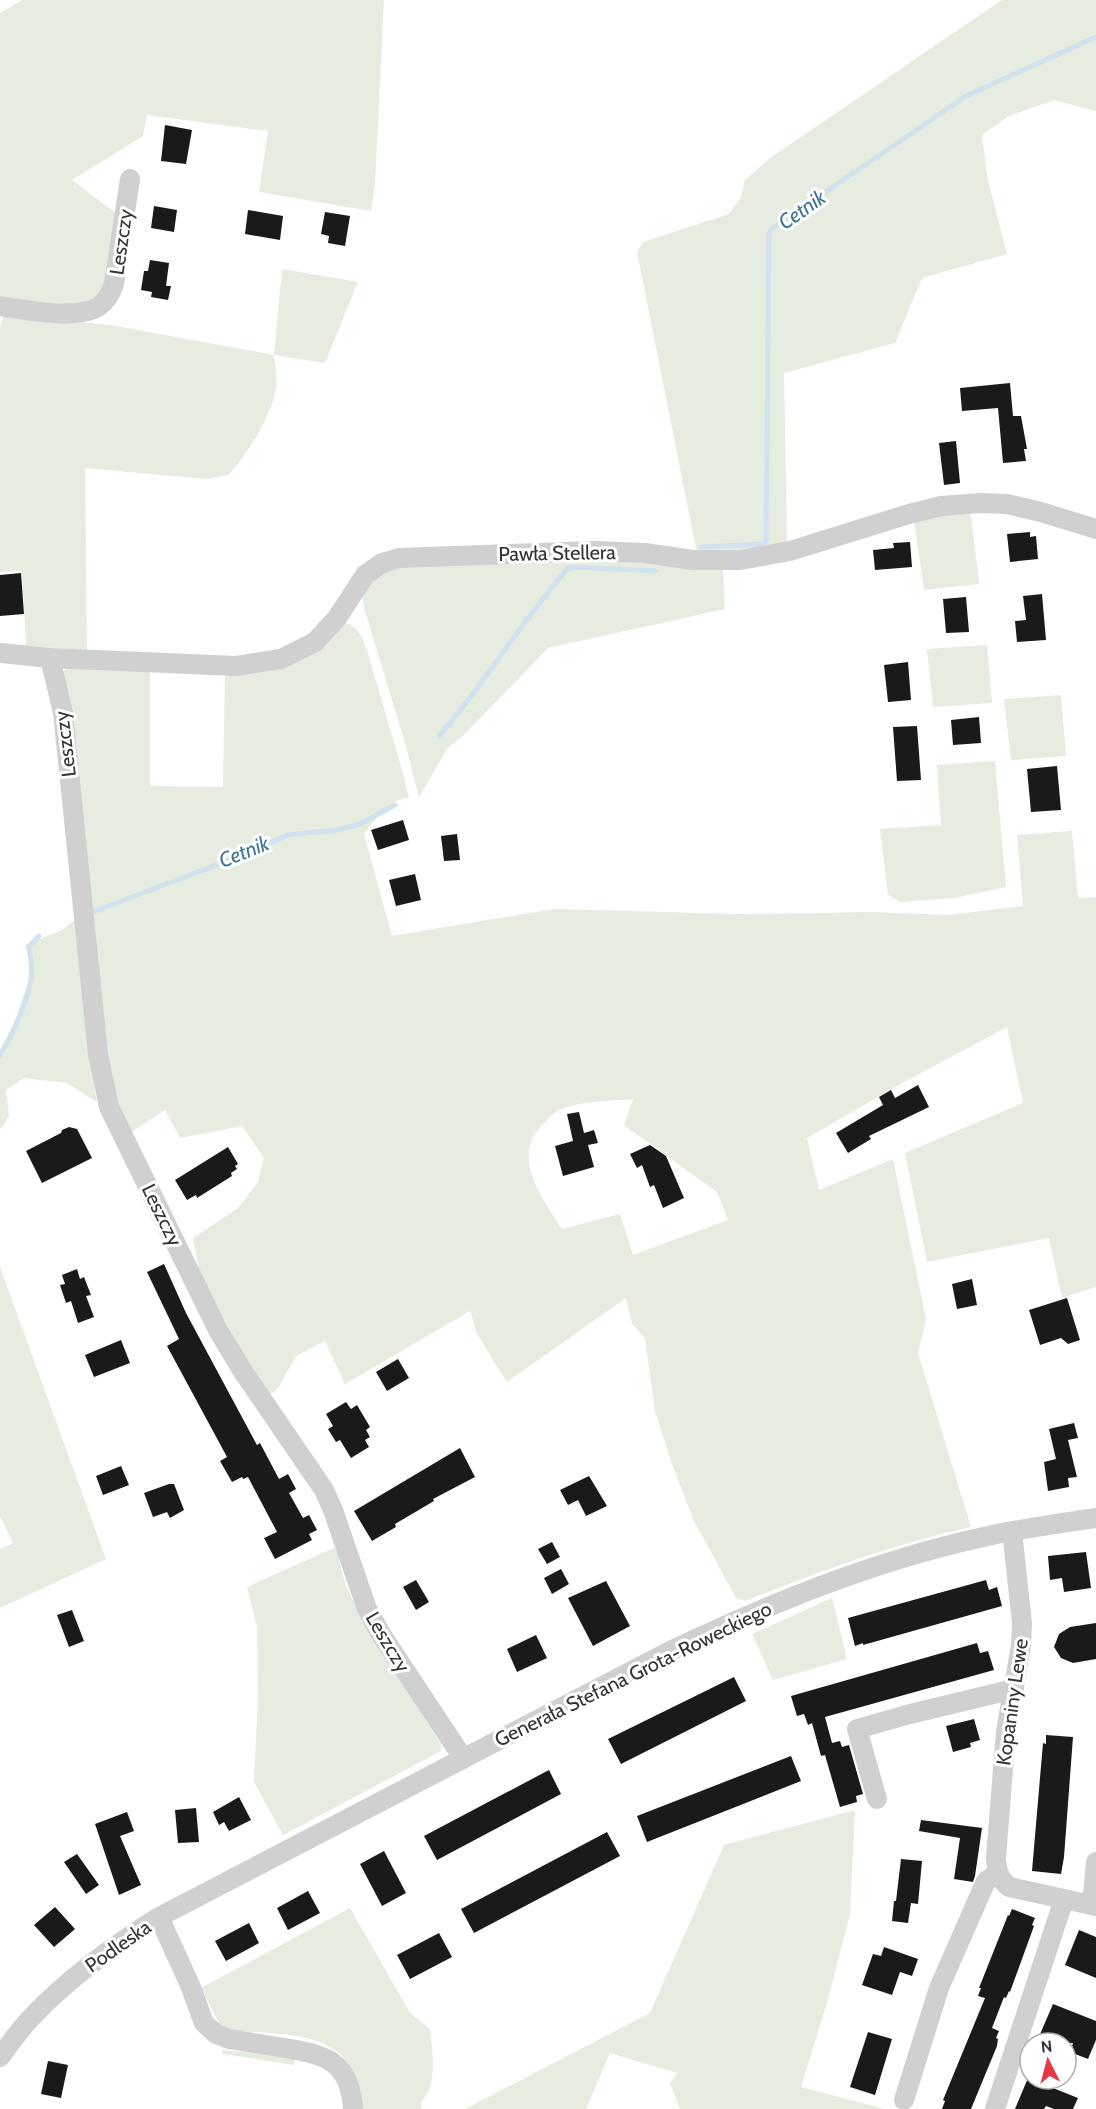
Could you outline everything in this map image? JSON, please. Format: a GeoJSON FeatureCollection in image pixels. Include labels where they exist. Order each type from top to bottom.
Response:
{"type":"FeatureCollection","features":[{"type":"Feature","properties":{"kind":"street","name":"Leszczy"},"geometry":{"type":"LineString","coordinates":[[0,306],[68,313],[88,311],[98,307],[109,296],[114,284],[130,179]]}},
{"type":"Feature","properties":{"kind":"street","name":"Pawła Stellera"},"geometry":{"type":"LineString","coordinates":[[50,658],[236,666],[281,660],[315,642],[337,618],[365,575],[382,563],[399,558],[595,551],[645,553],[693,560],[740,560],[790,551],[942,506],[980,503],[1007,504],[1096,529]]}},
{"type":"Feature","properties":{"kind":"street"},"geometry":{"type":"LineString","coordinates":[[0,653],[50,658]]}},
{"type":"Feature","properties":{"kind":"street","name":"Leszczy"},"geometry":{"type":"LineString","coordinates":[[50,658],[63,713],[98,1054],[109,1107],[218,1330],[242,1370],[324,1490],[367,1609],[463,1758]]}},
{"type":"Feature","properties":{"kind":"street","name":"Generała Stefana Grota-Roweckiego"},"geometry":{"type":"LineString","coordinates":[[259,1865],[659,1657],[740,1618],[809,1590],[914,1555],[1012,1531],[1096,1518]]}},
{"type":"Feature","properties":{"kind":"street","name":"Kopaniny Lewe"},"geometry":{"type":"LineString","coordinates":[[998,1873],[996,1858],[1005,1743],[1021,1646],[1022,1623],[1012,1531]]}},
{"type":"Feature","properties":{"kind":"street"},"geometry":{"type":"LineString","coordinates":[[877,1799],[857,1729],[1014,1689]]}},
{"type":"Feature","properties":{"kind":"street"},"geometry":{"type":"LineString","coordinates":[[904,2100],[939,1988],[986,1881],[998,1873],[1009,1887],[1094,1905],[1096,1862]]}},
{"type":"Feature","properties":{"kind":"street","name":"Podleska"},"geometry":{"type":"LineString","coordinates":[[0,2057],[28,2021],[66,1983],[107,1950],[159,1917],[259,1865]]}},
{"type":"Feature","properties":{"kind":"street"},"geometry":{"type":"LineString","coordinates":[[995,2109],[1064,1899]]}},
{"type":"Feature","properties":{"kind":"street"},"geometry":{"type":"LineString","coordinates":[[159,1917],[190,1985],[204,2023],[216,2034],[229,2039],[316,2053],[330,2060],[347,2081],[353,2109]]}},
{"type":"Feature","properties":{"kind":"shaded area"},"geometry":{"type":"Polygon","coordinates":[[[22,0],[384,0],[375,184],[371,211],[259,192],[268,131],[147,115],[143,136],[72,180],[117,214],[109,282],[101,297],[81,305],[0,298],[0,13],[22,0]]]}},
{"type":"Feature","properties":{"kind":"shaded area"},"geometry":{"type":"Polygon","coordinates":[[[1002,0],[1096,0],[1096,111],[1054,100],[1009,116],[982,135],[987,176],[1007,254],[922,278],[895,343],[784,373],[787,545],[738,553],[697,554],[637,252],[643,242],[729,214],[741,197],[745,180],[770,158],[1002,0]]]}},
{"type":"Feature","properties":{"kind":"shaded area"},"geometry":{"type":"Polygon","coordinates":[[[282,269],[358,282],[325,363],[274,355],[282,269]]]}},
{"type":"Feature","properties":{"kind":"shaded area"},"geometry":{"type":"Polygon","coordinates":[[[4,315],[111,325],[274,355],[277,384],[269,411],[251,445],[229,475],[207,479],[85,468],[87,650],[26,646],[22,571],[0,572],[0,327],[4,315]]]}},
{"type":"Feature","properties":{"kind":"shaded area"},"geometry":{"type":"Polygon","coordinates":[[[960,512],[971,515],[979,584],[924,590],[914,520],[960,512]]]}},
{"type":"Feature","properties":{"kind":"shaded area"},"geometry":{"type":"Polygon","coordinates":[[[597,557],[723,567],[725,609],[548,648],[462,737],[448,747],[419,797],[364,608],[365,588],[387,568],[597,557]]]}},
{"type":"Feature","properties":{"kind":"shaded area"},"geometry":{"type":"Polygon","coordinates":[[[345,623],[354,627],[359,633],[367,650],[409,798],[389,806],[364,834],[392,936],[554,909],[739,914],[872,912],[950,915],[1023,906],[1017,835],[1072,831],[1078,898],[1096,897],[1096,1287],[1062,1298],[1049,1238],[927,1262],[905,1153],[1023,1103],[1007,1027],[904,1082],[807,1138],[819,1190],[893,1159],[926,1319],[918,1353],[971,1527],[885,1550],[745,1601],[736,1598],[694,1521],[672,1464],[655,1411],[645,1338],[632,1324],[626,1298],[507,1382],[477,1334],[470,1311],[345,1384],[325,1341],[296,1356],[278,1388],[269,1396],[238,1345],[199,1271],[193,1238],[238,1208],[258,1182],[264,1158],[242,1126],[180,1138],[165,1110],[130,1133],[113,1094],[61,677],[66,668],[150,668],[150,786],[223,787],[225,673],[345,623]],[[633,1099],[586,1103],[559,1110],[534,1135],[529,1148],[532,1176],[562,1229],[620,1214],[633,1255],[728,1220],[717,1192],[624,1125],[633,1099]]]}},
{"type":"Feature","properties":{"kind":"shaded area"},"geometry":{"type":"Polygon","coordinates":[[[987,645],[992,703],[933,707],[927,649],[987,645]]]}},
{"type":"Feature","properties":{"kind":"shaded area"},"geometry":{"type":"Polygon","coordinates":[[[1061,695],[1066,756],[1011,760],[1004,699],[1061,695]]]}},
{"type":"Feature","properties":{"kind":"shaded area"},"geometry":{"type":"Polygon","coordinates":[[[995,761],[1006,887],[955,898],[900,902],[888,895],[880,829],[941,825],[937,765],[995,761]]]}},
{"type":"Feature","properties":{"kind":"shaded area"},"geometry":{"type":"Polygon","coordinates":[[[76,919],[97,1102],[67,1083],[24,1078],[6,1090],[9,1116],[2,1128],[0,1127],[0,1050],[13,1027],[29,980],[29,956],[25,945],[62,930],[76,919]]]}},
{"type":"Feature","properties":{"kind":"shaded area"},"geometry":{"type":"Polygon","coordinates":[[[0,1267],[106,1559],[0,1608],[0,1549],[13,1543],[0,1516],[0,1267]]]}},
{"type":"Feature","properties":{"kind":"shaded area"},"geometry":{"type":"Polygon","coordinates":[[[336,1547],[345,1583],[360,1616],[441,1744],[441,1751],[283,1835],[254,1782],[258,1694],[257,1626],[247,1587],[336,1547]]]}},
{"type":"Feature","properties":{"kind":"shaded area"},"geometry":{"type":"Polygon","coordinates":[[[832,1598],[847,1659],[773,1680],[752,1634],[832,1598]]]}},
{"type":"Feature","properties":{"kind":"shaded area"},"geometry":{"type":"Polygon","coordinates":[[[855,1810],[850,1914],[827,2003],[801,2087],[884,2109],[680,2109],[670,2083],[677,2073],[610,2053],[586,2109],[465,2109],[650,2013],[724,1845],[855,1810]]]}},
{"type":"Feature","properties":{"kind":"shaded area"},"geometry":{"type":"Polygon","coordinates":[[[350,1908],[410,2013],[430,2029],[433,2058],[432,2081],[421,2109],[361,2109],[353,2072],[333,2049],[319,2042],[289,2035],[241,2031],[232,2033],[220,2025],[201,1988],[350,1908]]]}},
{"type":"Feature","properties":{"kind":"shaded area"},"geometry":{"type":"Polygon","coordinates":[[[222,2050],[295,2056],[294,2065],[223,2054],[222,2050]]]}},
{"type":"Feature","properties":{"kind":"building"},"geometry":{"type":"Polygon","coordinates":[[[165,125],[192,130],[186,164],[161,161],[165,125]]]}},
{"type":"Feature","properties":{"kind":"building"},"geometry":{"type":"Polygon","coordinates":[[[154,206],[177,210],[174,232],[151,228],[154,206]]]}},
{"type":"Feature","properties":{"kind":"building"},"geometry":{"type":"Polygon","coordinates":[[[248,210],[283,216],[280,240],[245,234],[248,210]]]}},
{"type":"Feature","properties":{"kind":"building"},"geometry":{"type":"Polygon","coordinates":[[[325,212],[350,216],[345,246],[328,243],[329,236],[321,234],[325,212]]]}},
{"type":"Feature","properties":{"kind":"building"},"geometry":{"type":"Polygon","coordinates":[[[150,260],[169,263],[166,286],[171,286],[168,300],[151,297],[152,292],[141,290],[144,271],[148,271],[150,260]]]}},
{"type":"Feature","properties":{"kind":"building"},"geometry":{"type":"Polygon","coordinates":[[[1010,383],[1013,416],[1021,416],[1027,449],[1024,449],[1026,461],[1003,463],[998,408],[962,411],[960,388],[1010,383]]]}},
{"type":"Feature","properties":{"kind":"building"},"geometry":{"type":"Polygon","coordinates":[[[956,441],[960,483],[944,485],[939,443],[956,441]]]}},
{"type":"Feature","properties":{"kind":"building"},"geometry":{"type":"Polygon","coordinates":[[[1030,532],[1030,537],[1036,536],[1038,559],[1010,562],[1007,534],[1030,532]]]}},
{"type":"Feature","properties":{"kind":"building"},"geometry":{"type":"Polygon","coordinates":[[[910,542],[912,567],[875,570],[873,550],[894,548],[893,543],[910,542]]]}},
{"type":"Feature","properties":{"kind":"building"},"geometry":{"type":"Polygon","coordinates":[[[21,573],[24,614],[0,616],[0,575],[21,573]]]}},
{"type":"Feature","properties":{"kind":"building"},"geometry":{"type":"Polygon","coordinates":[[[1042,594],[1046,640],[1017,642],[1015,621],[1026,620],[1023,596],[1042,594]]]}},
{"type":"Feature","properties":{"kind":"building"},"geometry":{"type":"Polygon","coordinates":[[[966,597],[969,632],[946,633],[943,599],[966,597]]]}},
{"type":"Feature","properties":{"kind":"building"},"geometry":{"type":"Polygon","coordinates":[[[908,662],[911,700],[888,702],[884,665],[908,662]]]}},
{"type":"Feature","properties":{"kind":"building"},"geometry":{"type":"Polygon","coordinates":[[[979,717],[981,743],[953,745],[951,720],[979,717]]]}},
{"type":"Feature","properties":{"kind":"building"},"geometry":{"type":"Polygon","coordinates":[[[917,726],[921,780],[897,781],[893,727],[917,726]]]}},
{"type":"Feature","properties":{"kind":"building"},"geometry":{"type":"Polygon","coordinates":[[[1057,766],[1061,810],[1031,812],[1027,769],[1057,766]]]}},
{"type":"Feature","properties":{"kind":"building"},"geometry":{"type":"Polygon","coordinates":[[[403,820],[409,840],[378,850],[371,830],[403,820]]]}},
{"type":"Feature","properties":{"kind":"building"},"geometry":{"type":"Polygon","coordinates":[[[457,834],[460,860],[444,861],[441,836],[457,834]]]}},
{"type":"Feature","properties":{"kind":"building"},"geometry":{"type":"Polygon","coordinates":[[[415,874],[421,900],[396,906],[389,880],[415,874]]]}},
{"type":"Feature","properties":{"kind":"building"},"geometry":{"type":"Polygon","coordinates":[[[918,1085],[929,1107],[869,1136],[871,1139],[848,1153],[836,1133],[883,1105],[879,1097],[891,1090],[895,1098],[918,1085]]]}},
{"type":"Feature","properties":{"kind":"building"},"geometry":{"type":"Polygon","coordinates":[[[579,1112],[584,1133],[594,1130],[598,1143],[588,1145],[594,1167],[563,1176],[555,1146],[573,1141],[567,1114],[579,1112]]]}},
{"type":"Feature","properties":{"kind":"building"},"geometry":{"type":"Polygon","coordinates":[[[69,1127],[77,1129],[92,1158],[42,1183],[26,1151],[69,1127]]]}},
{"type":"Feature","properties":{"kind":"building"},"geometry":{"type":"Polygon","coordinates":[[[650,1145],[666,1156],[684,1198],[663,1208],[654,1185],[650,1187],[642,1165],[637,1168],[630,1154],[650,1145]]]}},
{"type":"Feature","properties":{"kind":"building"},"geometry":{"type":"Polygon","coordinates":[[[228,1147],[238,1164],[235,1166],[237,1169],[231,1173],[232,1176],[197,1198],[196,1195],[187,1200],[175,1180],[228,1147]]]}},
{"type":"Feature","properties":{"kind":"building"},"geometry":{"type":"Polygon","coordinates":[[[164,1264],[186,1313],[257,1445],[260,1443],[279,1479],[288,1474],[296,1489],[289,1493],[303,1518],[309,1515],[317,1530],[309,1534],[312,1540],[275,1559],[264,1538],[277,1532],[248,1477],[232,1482],[220,1461],[227,1457],[167,1346],[179,1339],[147,1272],[164,1264]]]}},
{"type":"Feature","properties":{"kind":"building"},"geometry":{"type":"Polygon","coordinates":[[[77,1269],[80,1279],[84,1277],[91,1295],[86,1296],[94,1317],[78,1323],[71,1301],[66,1303],[60,1285],[65,1284],[62,1275],[77,1269]]]}},
{"type":"Feature","properties":{"kind":"building"},"geometry":{"type":"Polygon","coordinates":[[[972,1279],[977,1305],[957,1309],[952,1284],[972,1279]]]}},
{"type":"Feature","properties":{"kind":"building"},"geometry":{"type":"Polygon","coordinates":[[[1067,1298],[1080,1340],[1068,1344],[1061,1338],[1040,1345],[1029,1310],[1067,1298]]]}},
{"type":"Feature","properties":{"kind":"building"},"geometry":{"type":"Polygon","coordinates":[[[121,1340],[130,1363],[94,1377],[85,1355],[121,1340]]]}},
{"type":"Feature","properties":{"kind":"building"},"geometry":{"type":"Polygon","coordinates":[[[398,1359],[409,1378],[387,1391],[376,1372],[398,1359]]]}},
{"type":"Feature","properties":{"kind":"building"},"geometry":{"type":"Polygon","coordinates":[[[346,1402],[351,1409],[357,1405],[370,1427],[366,1430],[370,1437],[365,1440],[369,1447],[351,1458],[340,1440],[336,1442],[328,1429],[333,1426],[326,1414],[346,1402]]]}},
{"type":"Feature","properties":{"kind":"building"},"geometry":{"type":"Polygon","coordinates":[[[1074,1423],[1078,1438],[1068,1440],[1077,1477],[1068,1478],[1069,1487],[1048,1491],[1044,1462],[1056,1459],[1049,1429],[1074,1423]]]}},
{"type":"Feature","properties":{"kind":"building"},"geometry":{"type":"Polygon","coordinates":[[[460,1448],[475,1477],[433,1499],[434,1501],[395,1524],[396,1527],[372,1541],[354,1511],[460,1448]]]}},
{"type":"Feature","properties":{"kind":"building"},"geometry":{"type":"Polygon","coordinates":[[[121,1466],[129,1485],[103,1495],[96,1476],[121,1466]]]}},
{"type":"Feature","properties":{"kind":"building"},"geometry":{"type":"Polygon","coordinates":[[[589,1476],[607,1506],[586,1516],[578,1500],[568,1505],[560,1490],[589,1476]]]}},
{"type":"Feature","properties":{"kind":"building"},"geometry":{"type":"Polygon","coordinates":[[[174,1484],[184,1510],[170,1518],[167,1512],[153,1517],[144,1493],[174,1484]]]}},
{"type":"Feature","properties":{"kind":"building"},"geometry":{"type":"Polygon","coordinates":[[[552,1542],[560,1557],[547,1564],[538,1549],[552,1542]]]}},
{"type":"Feature","properties":{"kind":"building"},"geometry":{"type":"Polygon","coordinates":[[[1086,1552],[1091,1588],[1064,1592],[1062,1578],[1050,1580],[1048,1556],[1086,1552]]]}},
{"type":"Feature","properties":{"kind":"building"},"geometry":{"type":"Polygon","coordinates":[[[561,1569],[569,1584],[552,1594],[544,1578],[561,1569]]]}},
{"type":"Feature","properties":{"kind":"building"},"geometry":{"type":"Polygon","coordinates":[[[416,1580],[429,1602],[416,1610],[403,1587],[416,1580]]]}},
{"type":"Feature","properties":{"kind":"building"},"geometry":{"type":"Polygon","coordinates":[[[986,1580],[989,1590],[997,1587],[1002,1606],[855,1646],[848,1618],[986,1580]]]}},
{"type":"Feature","properties":{"kind":"building"},"geometry":{"type":"Polygon","coordinates":[[[606,1581],[630,1626],[593,1646],[568,1598],[606,1581]]]}},
{"type":"Feature","properties":{"kind":"building"},"geometry":{"type":"Polygon","coordinates":[[[72,1610],[84,1641],[69,1647],[57,1615],[72,1610]]]}},
{"type":"Feature","properties":{"kind":"building"},"geometry":{"type":"Polygon","coordinates":[[[1096,1623],[1096,1659],[1073,1663],[1061,1658],[1054,1647],[1059,1634],[1070,1627],[1096,1623]]]}},
{"type":"Feature","properties":{"kind":"building"},"geometry":{"type":"Polygon","coordinates":[[[536,1635],[547,1658],[517,1672],[507,1649],[536,1635]]]}},
{"type":"Feature","properties":{"kind":"building"},"geometry":{"type":"Polygon","coordinates":[[[977,1643],[980,1653],[988,1651],[994,1670],[825,1717],[832,1743],[840,1741],[842,1747],[849,1745],[863,1794],[856,1796],[857,1802],[840,1807],[825,1755],[821,1756],[812,1723],[808,1725],[804,1714],[797,1716],[791,1696],[977,1643]]]}},
{"type":"Feature","properties":{"kind":"building"},"geometry":{"type":"Polygon","coordinates":[[[734,1677],[746,1701],[621,1764],[608,1739],[734,1677]]]}},
{"type":"Feature","properties":{"kind":"building"},"geometry":{"type":"Polygon","coordinates":[[[974,1719],[980,1740],[970,1743],[971,1747],[953,1752],[946,1726],[974,1719]]]}},
{"type":"Feature","properties":{"kind":"building"},"geometry":{"type":"Polygon","coordinates":[[[1046,1735],[1073,1737],[1061,1874],[1032,1871],[1043,1743],[1046,1744],[1046,1735]]]}},
{"type":"Feature","properties":{"kind":"building"},"geometry":{"type":"Polygon","coordinates":[[[791,1756],[801,1781],[647,1842],[637,1816],[791,1756]]]}},
{"type":"Feature","properties":{"kind":"building"},"geometry":{"type":"Polygon","coordinates":[[[549,1770],[561,1794],[437,1860],[424,1836],[549,1770]]]}},
{"type":"Feature","properties":{"kind":"building"},"geometry":{"type":"Polygon","coordinates":[[[239,1797],[251,1820],[229,1831],[224,1822],[219,1825],[213,1812],[239,1797]]]}},
{"type":"Feature","properties":{"kind":"building"},"geometry":{"type":"Polygon","coordinates":[[[196,1808],[199,1842],[178,1843],[175,1810],[196,1808]]]}},
{"type":"Feature","properties":{"kind":"building"},"geometry":{"type":"Polygon","coordinates":[[[127,1812],[134,1831],[120,1836],[141,1885],[119,1895],[95,1824],[127,1812]]]}},
{"type":"Feature","properties":{"kind":"building"},"geometry":{"type":"Polygon","coordinates":[[[921,1820],[982,1828],[973,1882],[954,1879],[960,1838],[919,1831],[921,1820]]]}},
{"type":"Feature","properties":{"kind":"building"},"geometry":{"type":"Polygon","coordinates":[[[607,1832],[620,1856],[474,1933],[461,1909],[607,1832]]]}},
{"type":"Feature","properties":{"kind":"building"},"geometry":{"type":"Polygon","coordinates":[[[384,1851],[406,1893],[382,1906],[360,1864],[384,1851]]]}},
{"type":"Feature","properties":{"kind":"building"},"geometry":{"type":"Polygon","coordinates":[[[77,1854],[99,1885],[86,1894],[64,1862],[77,1854]]]}},
{"type":"Feature","properties":{"kind":"building"},"geometry":{"type":"Polygon","coordinates":[[[901,1859],[922,1861],[918,1904],[911,1903],[908,1923],[892,1921],[901,1859]]]}},
{"type":"Feature","properties":{"kind":"building"},"geometry":{"type":"Polygon","coordinates":[[[308,1891],[320,1913],[288,1930],[277,1908],[308,1891]]]}},
{"type":"Feature","properties":{"kind":"building"},"geometry":{"type":"Polygon","coordinates":[[[55,1907],[75,1929],[54,1947],[34,1925],[55,1907]]]}},
{"type":"Feature","properties":{"kind":"building"},"geometry":{"type":"Polygon","coordinates":[[[1012,1909],[1035,1918],[1010,1992],[1006,1998],[1004,1997],[992,2028],[999,2031],[996,2038],[998,2039],[997,2046],[971,2109],[942,2109],[945,2101],[943,2100],[985,1998],[978,1996],[981,1988],[979,1988],[1012,1909]]]}},
{"type":"Feature","properties":{"kind":"building"},"geometry":{"type":"Polygon","coordinates":[[[249,1923],[259,1943],[226,1961],[215,1941],[249,1923]]]}},
{"type":"Feature","properties":{"kind":"building"},"geometry":{"type":"Polygon","coordinates":[[[1079,1930],[1096,1937],[1096,1978],[1065,1965],[1079,1930]]]}},
{"type":"Feature","properties":{"kind":"building"},"geometry":{"type":"Polygon","coordinates":[[[439,1933],[452,1957],[410,1979],[397,1955],[439,1933]]]}},
{"type":"Feature","properties":{"kind":"building"},"geometry":{"type":"Polygon","coordinates":[[[884,1947],[918,1959],[912,1976],[900,1972],[892,1995],[862,1985],[873,1954],[881,1956],[884,1947]]]}},
{"type":"Feature","properties":{"kind":"building"},"geometry":{"type":"Polygon","coordinates":[[[1053,2004],[1096,2021],[1096,2040],[1088,2059],[1078,2055],[1078,2031],[1041,2031],[1053,2004]]]}},
{"type":"Feature","properties":{"kind":"building"},"geometry":{"type":"Polygon","coordinates":[[[868,2032],[892,2039],[875,2095],[850,2087],[868,2032]]]}},
{"type":"Feature","properties":{"kind":"building"},"geometry":{"type":"Polygon","coordinates":[[[48,2061],[68,2065],[61,2098],[41,2094],[48,2061]]]}},
{"type":"Feature","properties":{"kind":"building"},"geometry":{"type":"Polygon","coordinates":[[[1023,2091],[1060,2091],[1078,2098],[1073,2109],[1054,2109],[1046,2106],[1044,2109],[1015,2109],[1023,2091]]]}},
{"type":"Feature","properties":{"kind":"waterway","name":"Cetnik"},"geometry":{"type":"LineString","coordinates":[[701,547],[763,544],[766,540],[769,233],[773,228],[966,96],[1096,37]]}},
{"type":"Feature","properties":{"kind":"waterway","name":"Cetnik"},"geometry":{"type":"LineString","coordinates":[[439,736],[473,694],[535,608],[569,567],[655,571]]}},
{"type":"Feature","properties":{"kind":"waterway","name":"Cetnik"},"geometry":{"type":"LineString","coordinates":[[95,911],[230,860],[288,835],[337,830],[358,825],[395,805]]}},
{"type":"Feature","properties":{"kind":"waterway","name":"Cetnik"},"geometry":{"type":"LineString","coordinates":[[0,1055],[26,999],[32,976],[29,946],[39,936]]}}]}
